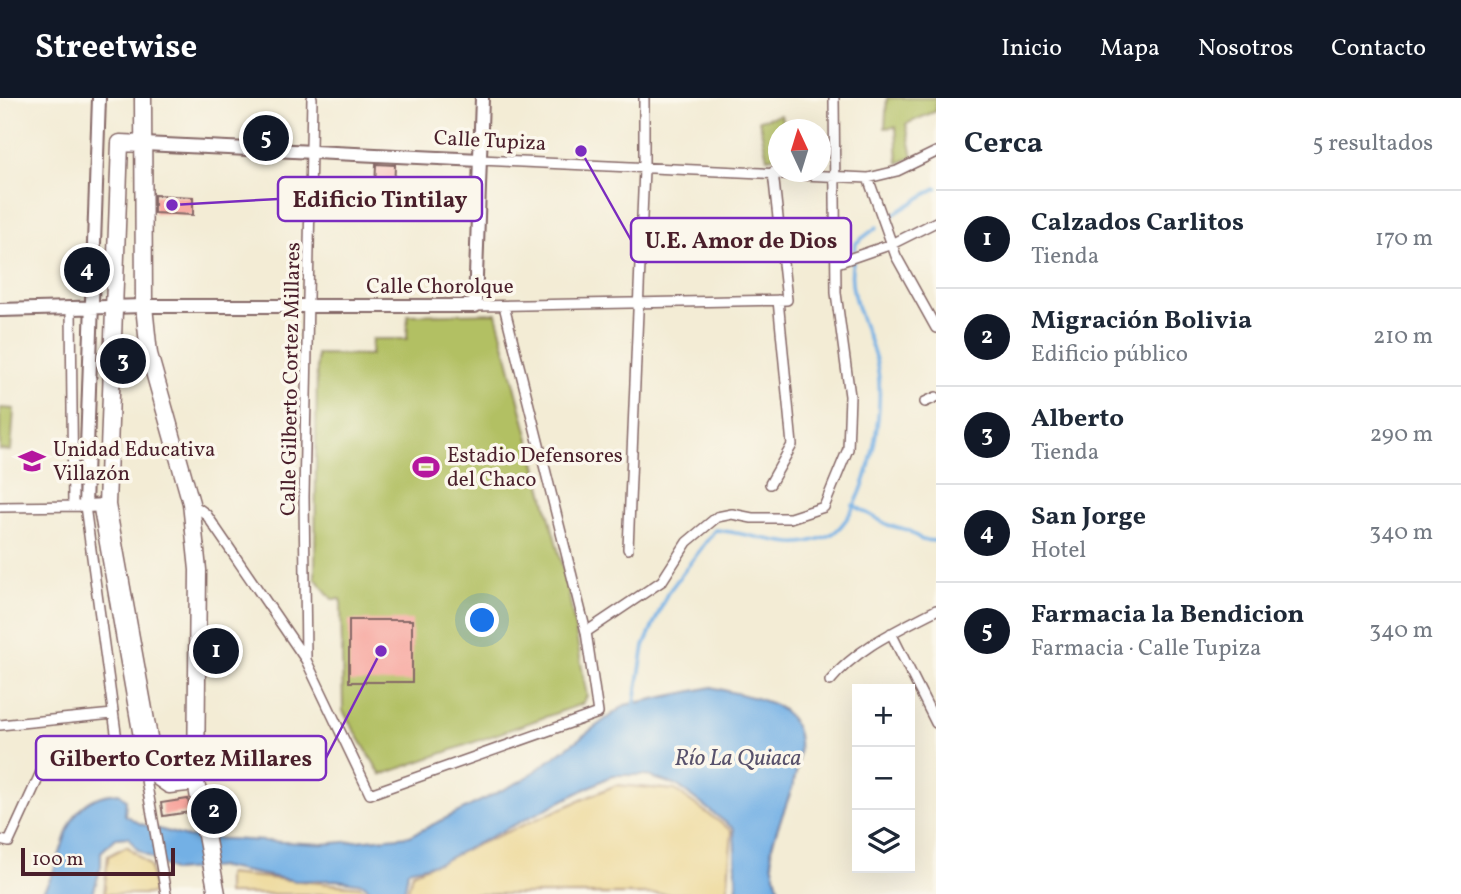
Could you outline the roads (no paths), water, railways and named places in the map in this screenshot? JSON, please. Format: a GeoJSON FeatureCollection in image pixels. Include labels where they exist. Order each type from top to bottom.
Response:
{"type":"FeatureCollection","features":[{"type":"Feature","properties":{"kind":"highway"},"geometry":{"type":"LineString","coordinates":[[144,98],[144,306],[149,354],[191,503],[198,570],[196,782],[216,891]]}},
{"type":"Feature","properties":{"kind":"highway","name":"Calle Tupiza"},"geometry":{"type":"LineString","coordinates":[[114,306],[120,143],[144,144]]}},
{"type":"Feature","properties":{"kind":"highway"},"geometry":{"type":"LineString","coordinates":[[114,306],[91,506],[156,776],[169,785],[196,782]]}},
{"type":"Feature","properties":{"kind":"street"},"geometry":{"type":"LineString","coordinates":[[99,98],[91,506],[165,891]]}},
{"type":"Feature","properties":{"kind":"street","name":"Calle Gilberto Cortez Millares"},"geometry":{"type":"LineString","coordinates":[[306,660],[304,497],[310,306],[312,98]]}},
{"type":"Feature","properties":{"kind":"street"},"geometry":{"type":"LineString","coordinates":[[475,306],[482,98]]}},
{"type":"Feature","properties":{"kind":"street"},"geometry":{"type":"LineString","coordinates":[[628,549],[644,169],[644,98]]}},
{"type":"Feature","properties":{"kind":"street"},"geometry":{"type":"LineString","coordinates":[[586,632],[662,581],[687,542],[717,517],[732,514],[752,518],[790,518],[824,507],[848,449],[850,396],[837,310],[834,98]]}},
{"type":"Feature","properties":{"kind":"street","name":"Calle Tupiza"},"geometry":{"type":"LineString","coordinates":[[144,144],[644,169],[768,172]]}},
{"type":"Feature","properties":{"kind":"street","name":"Calle Tupiza"},"geometry":{"type":"LineString","coordinates":[[831,175],[868,178],[897,171],[936,152]]}},
{"type":"Feature","properties":{"kind":"street"},"geometry":{"type":"LineString","coordinates":[[868,178],[892,244],[936,328]]}},
{"type":"Feature","properties":{"kind":"street"},"geometry":{"type":"LineString","coordinates":[[770,484],[792,445],[774,182]]}},
{"type":"Feature","properties":{"kind":"street"},"geometry":{"type":"LineString","coordinates":[[837,263],[892,244],[936,222]]}},
{"type":"Feature","properties":{"kind":"street","name":"Calle Chorolque"},"geometry":{"type":"LineString","coordinates":[[0,310],[94,309],[114,306],[504,306],[782,300]]}},
{"type":"Feature","properties":{"kind":"street"},"geometry":{"type":"LineString","coordinates":[[191,503],[206,514],[306,660],[370,794],[598,713],[586,632],[504,306]]}},
{"type":"Feature","properties":{"kind":"street"},"geometry":{"type":"LineString","coordinates":[[0,840],[9,842],[42,770],[79,752],[117,740],[71,309]]}},
{"type":"Feature","properties":{"kind":"street"},"geometry":{"type":"LineString","coordinates":[[925,402],[936,397]]}},
{"type":"Feature","properties":{"kind":"street"},"geometry":{"type":"LineString","coordinates":[[0,507],[91,506]]}},
{"type":"Feature","properties":{"kind":"street"},"geometry":{"type":"LineString","coordinates":[[830,681],[842,666],[891,633],[936,610]]}},
{"type":"Feature","properties":{"kind":"street"},"geometry":{"type":"LineString","coordinates":[[891,633],[936,723]]}},
{"type":"Feature","properties":{"kind":"street"},"geometry":{"type":"LineString","coordinates":[[0,724],[113,714]]}},
{"type":"Feature","properties":{"kind":"water","name":"Río La Quiaca"},"geometry":{"type":"Polygon","coordinates":[[[712,687],[775,705],[790,718],[798,734],[796,772],[771,851],[780,894],[737,894],[734,829],[678,786],[645,775],[613,775],[439,863],[408,870],[405,889],[391,894],[375,894],[363,884],[336,880],[296,881],[221,867],[174,871],[138,850],[128,837],[116,838],[101,852],[101,866],[93,894],[41,894],[50,879],[75,816],[84,805],[99,797],[119,793],[126,799],[125,815],[141,824],[187,837],[323,844],[410,836],[523,780],[625,705],[712,687]]]}},
{"type":"Feature","properties":{"kind":"waterway"},"geometry":{"type":"LineString","coordinates":[[891,216],[936,188]]}},
{"type":"Feature","properties":{"kind":"waterway"},"geometry":{"type":"LineString","coordinates":[[855,250],[856,243],[877,227]]}},
{"type":"Feature","properties":{"kind":"waterway"},"geometry":{"type":"LineString","coordinates":[[634,708],[644,646],[667,594],[715,530],[782,542],[807,542],[835,532],[857,500],[866,478],[877,429],[879,383],[874,353],[855,301],[851,275],[853,262]]}},
{"type":"Feature","properties":{"kind":"waterway"},"geometry":{"type":"LineString","coordinates":[[853,505],[888,525],[908,530],[922,540],[936,541]]}},
{"type":"Feature","properties":{"kind":"place","name":"Farmacia la Bendicion"},"geometry":{"type":"Point","coordinates":[266,138]}},
{"type":"Feature","properties":{"kind":"place","name":"U.E. Amor de Dios"},"geometry":{"type":"Point","coordinates":[581,151]}},
{"type":"Feature","properties":{"kind":"place","name":"Edificio Tintilay"},"geometry":{"type":"Point","coordinates":[172,205]}},
{"type":"Feature","properties":{"kind":"place","name":"San Jorge"},"geometry":{"type":"Point","coordinates":[87,270]}},
{"type":"Feature","properties":{"kind":"place","name":"Alberto"},"geometry":{"type":"Point","coordinates":[123,361]}},
{"type":"Feature","properties":{"kind":"place","name":"Unidad Educativa Villazón"},"geometry":{"type":"Point","coordinates":[32,461]}},
{"type":"Feature","properties":{"kind":"place","name":"Estadio Defensores del Chaco"},"geometry":{"type":"Point","coordinates":[426,467]}},
{"type":"Feature","properties":{"kind":"place","name":"Calzados Carlitos"},"geometry":{"type":"Point","coordinates":[216,651]}},
{"type":"Feature","properties":{"kind":"place","name":"Gilberto Cortez Millares"},"geometry":{"type":"Point","coordinates":[381,651]}},
{"type":"Feature","properties":{"kind":"place","name":"Migración Bolivia"},"geometry":{"type":"Point","coordinates":[214,811]}}]}
